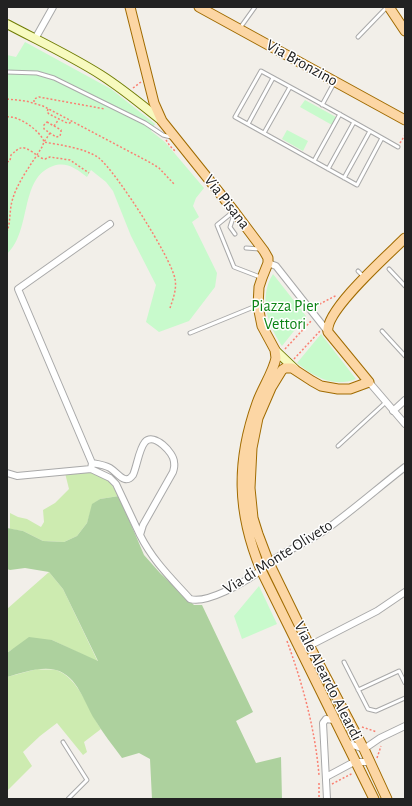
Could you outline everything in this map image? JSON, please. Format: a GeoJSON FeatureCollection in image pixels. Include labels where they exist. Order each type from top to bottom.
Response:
{"type":"FeatureCollection","features":[{"type":"Feature","properties":{"kind":"main road"},"geometry":{"type":"LineString","coordinates":[[130,7],[154,103],[162,121]]}},
{"type":"Feature","properties":{"kind":"main road","name":"Via Bronzino"},"geometry":{"type":"LineString","coordinates":[[199,7],[405,120]]}},
{"type":"Feature","properties":{"kind":"main road"},"geometry":{"type":"LineString","coordinates":[[388,7],[405,31]]}},
{"type":"Feature","properties":{"kind":"main road","name":"Via Pisana"},"geometry":{"type":"LineString","coordinates":[[162,121],[235,211],[264,250],[268,258],[268,263]]}},
{"type":"Feature","properties":{"kind":"main road"},"geometry":{"type":"LineString","coordinates":[[296,366],[312,381],[331,388],[350,389],[368,382],[324,331],[339,305],[361,274],[383,263],[405,238]]}},
{"type":"Feature","properties":{"kind":"main road"},"geometry":{"type":"LineString","coordinates":[[268,263],[258,294],[258,306],[262,326],[278,349]]}},
{"type":"Feature","properties":{"kind":"main road","name":"Viale Aleardo Aleardi"},"geometry":{"type":"LineString","coordinates":[[278,349],[276,361],[259,396],[251,418],[244,450],[242,473],[242,501],[244,519],[252,547],[261,570],[354,762],[374,799]]}},
{"type":"Feature","properties":{"kind":"main road","name":"Viale Aleardo Aleardi"},"geometry":{"type":"LineString","coordinates":[[296,366],[284,368],[280,372],[274,381],[261,411],[252,448],[250,472],[251,502],[258,534],[269,563],[309,645],[364,749],[373,760],[386,799]]}},
{"type":"Feature","properties":{"kind":"street"},"geometry":{"type":"LineString","coordinates":[[35,39],[53,7]]}},
{"type":"Feature","properties":{"kind":"street","name":"Via Pisana"},"geometry":{"type":"LineString","coordinates":[[7,24],[77,60],[102,75],[125,91],[162,121]]}},
{"type":"Feature","properties":{"kind":"street"},"geometry":{"type":"LineString","coordinates":[[91,466],[18,289],[110,224]]}},
{"type":"Feature","properties":{"kind":"street"},"geometry":{"type":"LineString","coordinates":[[268,263],[276,266],[324,331]]}},
{"type":"Feature","properties":{"kind":"street"},"geometry":{"type":"LineString","coordinates":[[278,349],[296,366]]}},
{"type":"Feature","properties":{"kind":"street"},"geometry":{"type":"LineString","coordinates":[[368,382],[405,424]]}},
{"type":"Feature","properties":{"kind":"street"},"geometry":{"type":"LineString","coordinates":[[394,411],[405,400]]}},
{"type":"Feature","properties":{"kind":"street"},"geometry":{"type":"LineString","coordinates":[[7,473],[17,476],[100,465],[111,469],[120,477],[127,480],[134,475],[144,444],[148,440],[158,442],[172,455],[174,462],[173,472],[140,535]]}},
{"type":"Feature","properties":{"kind":"street","name":"Via di Monte Oliveto"},"geometry":{"type":"LineString","coordinates":[[91,466],[110,478],[116,484],[140,535],[156,562],[190,598],[195,600],[203,599],[237,586],[269,563],[323,531],[405,467]]}},
{"type":"Feature","properties":{"kind":"street"},"geometry":{"type":"LineString","coordinates":[[300,650],[377,611],[405,592]]}},
{"type":"Feature","properties":{"kind":"street"},"geometry":{"type":"LineString","coordinates":[[326,799],[323,723],[327,719],[334,720]]}},
{"type":"Feature","properties":{"kind":"street"},"geometry":{"type":"LineString","coordinates":[[343,738],[350,744],[364,749],[380,738],[405,726]]}},
{"type":"Feature","properties":{"kind":"street"},"geometry":{"type":"LineString","coordinates":[[326,777],[354,762],[373,760]]}},
{"type":"Feature","properties":{"kind":"lane"},"geometry":{"type":"LineString","coordinates":[[240,29],[255,7]]}},
{"type":"Feature","properties":{"kind":"lane"},"geometry":{"type":"LineString","coordinates":[[358,36],[388,7]]}},
{"type":"Feature","properties":{"kind":"lane"},"geometry":{"type":"LineString","coordinates":[[382,138],[357,185],[235,117],[261,71],[398,146]]}},
{"type":"Feature","properties":{"kind":"lane"},"geometry":{"type":"LineString","coordinates":[[7,72],[37,73],[54,78],[145,123],[164,135],[175,138]]}},
{"type":"Feature","properties":{"kind":"lane"},"geometry":{"type":"LineString","coordinates":[[248,124],[274,78]]}},
{"type":"Feature","properties":{"kind":"lane"},"geometry":{"type":"LineString","coordinates":[[322,104],[335,81]]}},
{"type":"Feature","properties":{"kind":"lane"},"geometry":{"type":"LineString","coordinates":[[264,133],[290,87]]}},
{"type":"Feature","properties":{"kind":"lane"},"geometry":{"type":"LineString","coordinates":[[314,161],[340,114]]}},
{"type":"Feature","properties":{"kind":"lane"},"geometry":{"type":"LineString","coordinates":[[328,169],[354,122]]}},
{"type":"Feature","properties":{"kind":"lane"},"geometry":{"type":"LineString","coordinates":[[344,178],[370,131]]}},
{"type":"Feature","properties":{"kind":"lane"},"geometry":{"type":"LineString","coordinates":[[235,211],[230,227],[235,234]]}},
{"type":"Feature","properties":{"kind":"lane"},"geometry":{"type":"LineString","coordinates":[[235,211],[217,225],[234,267],[262,278]]}},
{"type":"Feature","properties":{"kind":"lane"},"geometry":{"type":"LineString","coordinates":[[246,248],[264,250]]}},
{"type":"Feature","properties":{"kind":"lane"},"geometry":{"type":"LineString","coordinates":[[389,269],[405,286]]}},
{"type":"Feature","properties":{"kind":"lane"},"geometry":{"type":"LineString","coordinates":[[190,333],[258,306]]}},
{"type":"Feature","properties":{"kind":"lane"},"geometry":{"type":"LineString","coordinates":[[382,331],[405,356]]}},
{"type":"Feature","properties":{"kind":"lane"},"geometry":{"type":"LineString","coordinates":[[338,446],[386,402]]}},
{"type":"Feature","properties":{"kind":"lane"},"geometry":{"type":"LineString","coordinates":[[344,662],[368,709],[376,711],[405,698]]}},
{"type":"Feature","properties":{"kind":"lane"},"geometry":{"type":"LineString","coordinates":[[358,690],[399,671],[405,683]]}},
{"type":"Feature","properties":{"kind":"lane"},"geometry":{"type":"LineString","coordinates":[[63,742],[87,780],[68,799]]}},
{"type":"Feature","properties":{"kind":"path"},"geometry":{"type":"LineString","coordinates":[[35,104],[33,100],[39,97],[111,110]]}},
{"type":"Feature","properties":{"kind":"path"},"geometry":{"type":"LineString","coordinates":[[7,99],[20,100],[48,109],[150,163],[158,168],[174,184]]}},
{"type":"Feature","properties":{"kind":"path"},"geometry":{"type":"LineString","coordinates":[[48,109],[48,113],[58,119],[67,123],[70,123],[71,121]]}},
{"type":"Feature","properties":{"kind":"path"},"geometry":{"type":"LineString","coordinates":[[7,117],[16,118],[25,123],[40,134],[44,142],[93,154],[104,162],[118,180],[146,223],[173,272],[175,292],[170,308]]}},
{"type":"Feature","properties":{"kind":"path"},"geometry":{"type":"LineString","coordinates":[[54,126],[58,119]]}},
{"type":"Feature","properties":{"kind":"path"},"geometry":{"type":"LineString","coordinates":[[48,122],[54,126],[61,130],[61,135],[58,137],[44,129],[44,125],[48,122]]}},
{"type":"Feature","properties":{"kind":"path"},"geometry":{"type":"LineString","coordinates":[[7,232],[11,204],[16,189],[50,133]]}},
{"type":"Feature","properties":{"kind":"path"},"geometry":{"type":"LineString","coordinates":[[164,135],[170,146],[180,155]]}},
{"type":"Feature","properties":{"kind":"path"},"geometry":{"type":"LineString","coordinates":[[398,146],[405,135]]}},
{"type":"Feature","properties":{"kind":"path"},"geometry":{"type":"LineString","coordinates":[[7,161],[9,161],[11,155],[25,147],[45,160],[50,157],[70,160],[89,174]]}},
{"type":"Feature","properties":{"kind":"path"},"geometry":{"type":"LineString","coordinates":[[315,306],[342,293]]}},
{"type":"Feature","properties":{"kind":"path"},"geometry":{"type":"LineString","coordinates":[[278,349],[284,350],[311,321]]}},
{"type":"Feature","properties":{"kind":"path"},"geometry":{"type":"LineString","coordinates":[[296,366],[292,360],[324,331]]}},
{"type":"Feature","properties":{"kind":"path"},"geometry":{"type":"LineString","coordinates":[[285,637],[305,696],[312,727],[317,757],[320,799]]}},
{"type":"Feature","properties":{"kind":"path"},"geometry":{"type":"LineString","coordinates":[[356,725],[378,732]]}},
{"type":"Feature","properties":{"kind":"path"},"geometry":{"type":"LineString","coordinates":[[373,760],[382,744]]}},
{"type":"Feature","properties":{"kind":"path"},"geometry":{"type":"LineString","coordinates":[[330,785],[354,772]]}},
{"type":"Feature","properties":{"kind":"green space"},"geometry":{"type":"Polygon","coordinates":[[[25,42],[111,89],[155,124],[151,131],[165,142],[204,188],[196,198],[193,206],[199,217],[192,222],[217,273],[215,287],[189,321],[159,332],[146,322],[156,285],[131,236],[113,191],[106,182],[91,170],[87,177],[75,169],[62,164],[53,166],[42,172],[30,193],[20,232],[15,244],[7,254],[7,55],[16,57],[25,42]]]}},
{"type":"Feature","properties":{"kind":"green space"},"geometry":{"type":"Polygon","coordinates":[[[305,100],[336,117],[332,125],[300,107],[305,100]]]}},
{"type":"Feature","properties":{"kind":"green space"},"geometry":{"type":"Polygon","coordinates":[[[287,130],[308,141],[303,151],[282,139],[287,130]]]}},
{"type":"Feature","properties":{"kind":"green space","name":"Piazza Pier Vettori"},"geometry":{"type":"Polygon","coordinates":[[[273,274],[306,316],[282,346],[269,320],[267,311],[266,292],[273,274]]]}},
{"type":"Feature","properties":{"kind":"green space","name":"Piazza Pier Vettori"},"geometry":{"type":"Polygon","coordinates":[[[321,334],[356,379],[332,382],[317,377],[297,363],[321,334]]]}},
{"type":"Feature","properties":{"kind":"green space"},"geometry":{"type":"Polygon","coordinates":[[[87,471],[108,479],[119,496],[100,499],[93,504],[87,523],[77,536],[64,542],[43,541],[23,531],[10,529],[10,513],[27,519],[41,527],[44,522],[43,510],[55,503],[69,489],[65,473],[87,471]]]}},
{"type":"Feature","properties":{"kind":"green space"},"geometry":{"type":"Polygon","coordinates":[[[119,496],[144,555],[160,573],[194,605],[202,605],[253,712],[236,721],[256,763],[281,757],[282,799],[152,799],[150,759],[139,753],[122,758],[98,725],[80,691],[70,678],[64,673],[50,669],[31,670],[7,677],[7,653],[29,637],[52,640],[98,661],[63,589],[49,572],[25,568],[7,569],[7,528],[23,531],[43,541],[64,542],[77,536],[87,523],[92,504],[100,499],[119,496]]]}},
{"type":"Feature","properties":{"kind":"green space"},"geometry":{"type":"Polygon","coordinates":[[[49,572],[63,589],[98,662],[52,640],[11,650],[7,653],[7,609],[49,572]]]}},
{"type":"Feature","properties":{"kind":"green space"},"geometry":{"type":"Polygon","coordinates":[[[259,586],[277,624],[242,639],[234,616],[259,586]]]}},
{"type":"Feature","properties":{"kind":"green space"},"geometry":{"type":"Polygon","coordinates":[[[37,669],[56,670],[71,680],[83,696],[101,729],[84,742],[87,752],[83,755],[57,723],[23,752],[32,766],[7,791],[7,677],[37,669]]]}}]}
